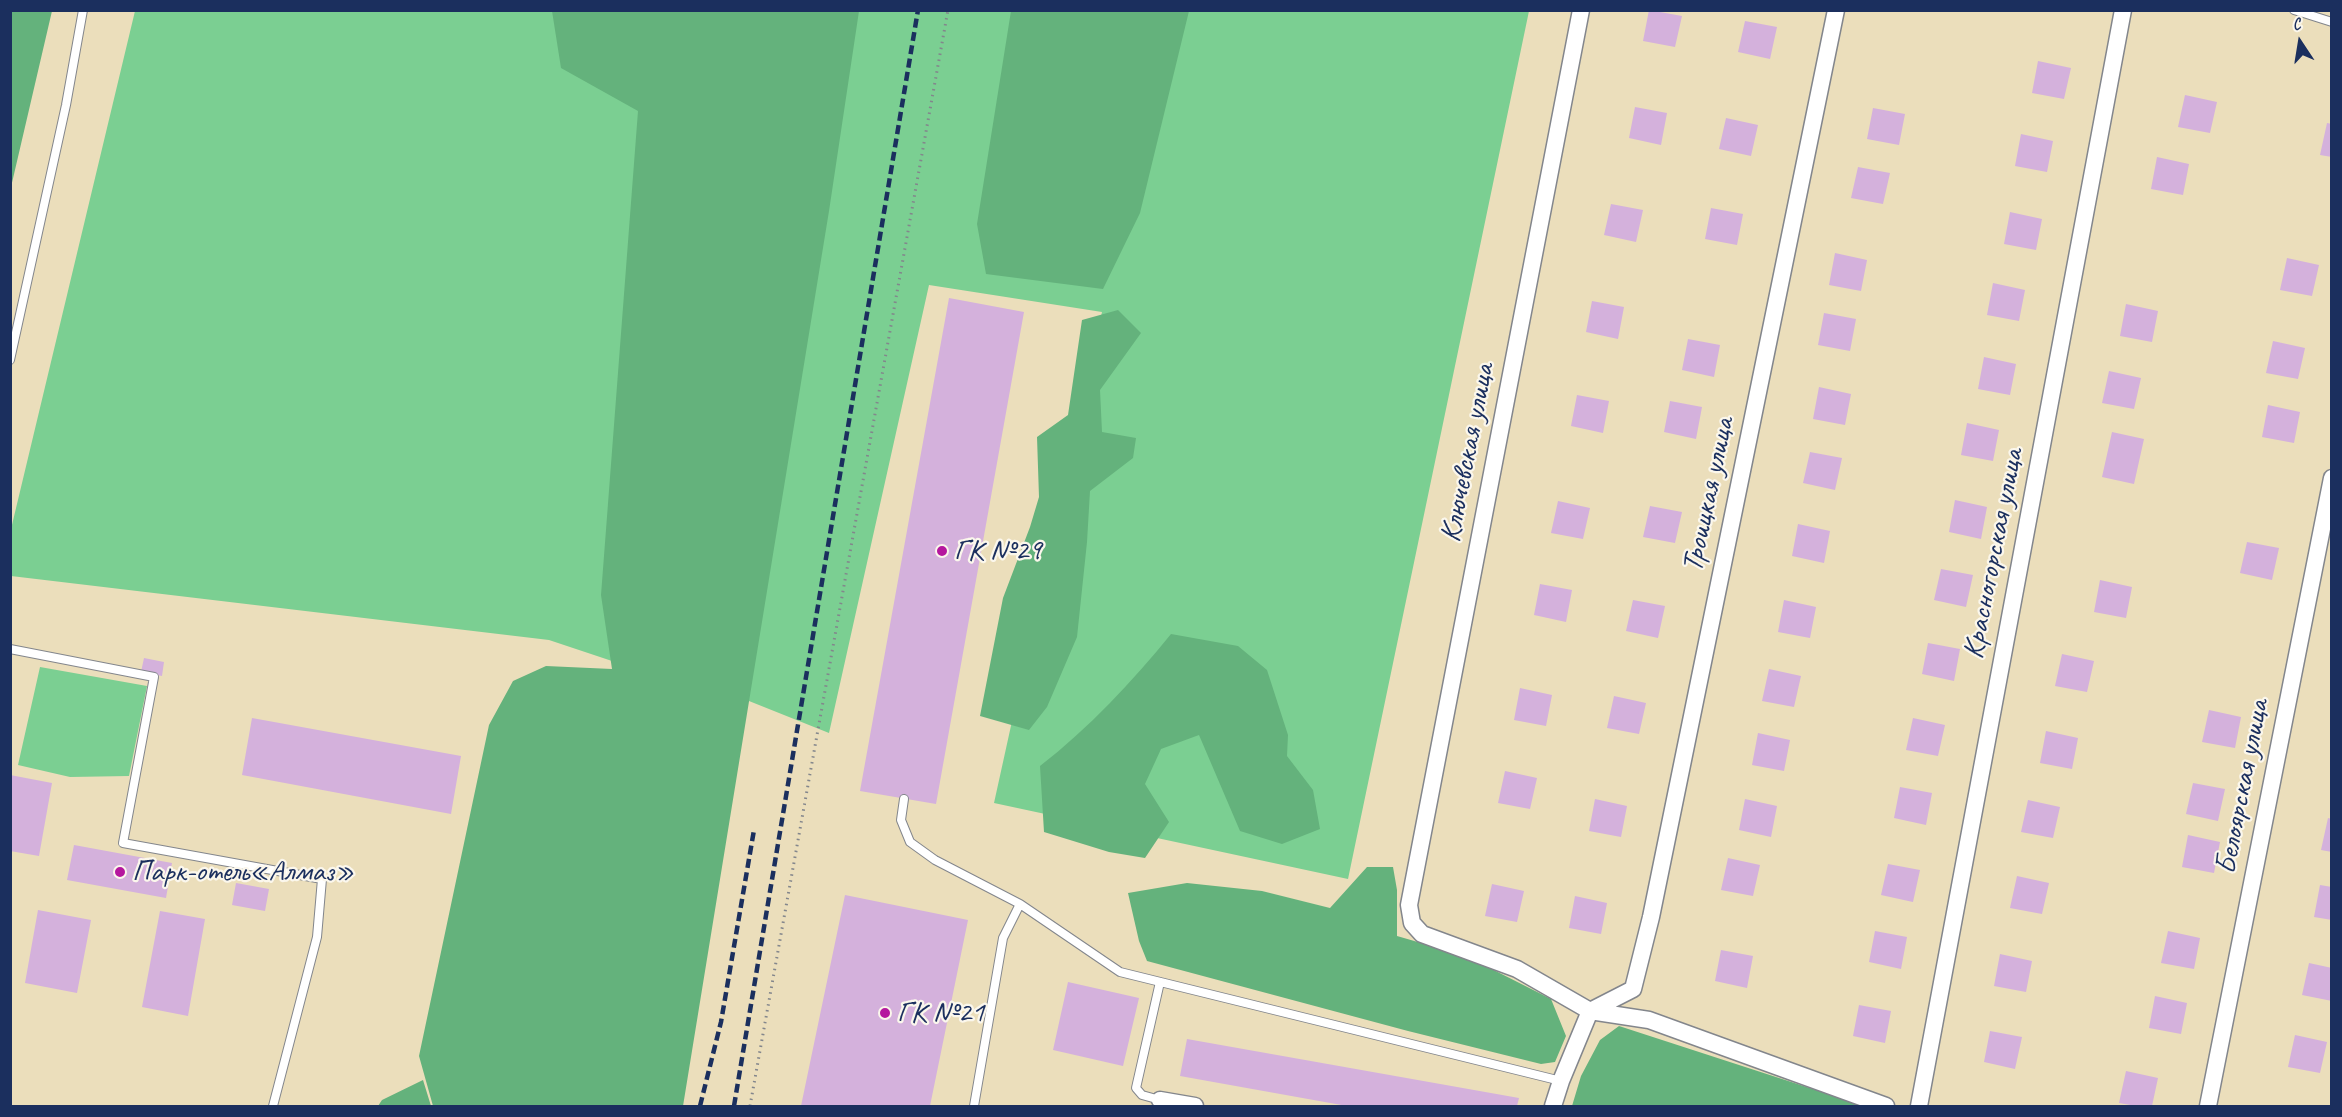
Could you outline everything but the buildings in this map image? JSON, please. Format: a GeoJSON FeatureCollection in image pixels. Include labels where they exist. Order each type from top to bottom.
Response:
{"type":"FeatureCollection","features":[{"type":"Feature","properties":{"kind":"street","name":"Ключевская улица"},"geometry":{"type":"LineString","coordinates":[[1581,10],[1409,905],[1412,923],[1422,934],[1517,969],[1590,1011]]}},
{"type":"Feature","properties":{"kind":"street","name":"Троицкая улица"},"geometry":{"type":"LineString","coordinates":[[1590,1011],[1633,989],[1653,905],[1836,10]]}},
{"type":"Feature","properties":{"kind":"street","name":"Красногорская улица"},"geometry":{"type":"LineString","coordinates":[[1919,1107],[2123,10]]}},
{"type":"Feature","properties":{"kind":"street","name":"Белоярская улица"},"geometry":{"type":"LineString","coordinates":[[2208,1107],[2331,478]]}},
{"type":"Feature","properties":{"kind":"street"},"geometry":{"type":"LineString","coordinates":[[1553,1107],[1561,1081],[1590,1011],[1649,1020],[1886,1107]]}},
{"type":"Feature","properties":{"kind":"street"},"geometry":{"type":"LineString","coordinates":[[1160,1100],[1194,1106]]}},
{"type":"Feature","properties":{"kind":"lane"},"geometry":{"type":"LineString","coordinates":[[10,360],[66,105],[83,10]]}},
{"type":"Feature","properties":{"kind":"lane"},"geometry":{"type":"LineString","coordinates":[[2294,10],[2331,22]]}},
{"type":"Feature","properties":{"kind":"lane"},"geometry":{"type":"LineString","coordinates":[[10,650],[153,677],[123,843],[321,879],[317,937],[273,1107]]}},
{"type":"Feature","properties":{"kind":"lane"},"geometry":{"type":"LineString","coordinates":[[904,799],[901,820],[910,842],[935,860],[1020,904],[1120,972],[1561,1081]]}},
{"type":"Feature","properties":{"kind":"lane"},"geometry":{"type":"LineString","coordinates":[[974,1107],[1003,938],[1020,904]]}},
{"type":"Feature","properties":{"kind":"lane"},"geometry":{"type":"LineString","coordinates":[[1160,982],[1136,1088],[1142,1095],[1160,1100]]}},
{"type":"Feature","properties":{"kind":"path"},"geometry":{"type":"LineString","coordinates":[[750,1107],[948,10]]}},
{"type":"Feature","properties":{"kind":"green space"},"geometry":{"type":"Polygon","coordinates":[[[10,11],[52,11],[11,187],[10,11]]]}},
{"type":"Feature","properties":{"kind":"green space"},"geometry":{"type":"Polygon","coordinates":[[[135,11],[1529,11],[1348,879],[994,803],[1102,312],[929,285],[829,733],[669,669],[612,661],[549,640],[11,576],[11,529],[135,11]]]}},
{"type":"Feature","properties":{"kind":"green space"},"geometry":{"type":"Polygon","coordinates":[[[552,11],[859,11],[829,211],[683,1106],[433,1106],[419,1056],[489,725],[513,681],[546,666],[612,669],[601,595],[638,111],[561,68],[552,11]]]}},
{"type":"Feature","properties":{"kind":"green space"},"geometry":{"type":"Polygon","coordinates":[[[1011,11],[1189,11],[1140,213],[1103,289],[986,274],[977,224],[1011,11]]]}},
{"type":"Feature","properties":{"kind":"green space"},"geometry":{"type":"Polygon","coordinates":[[[1118,310],[1141,333],[1100,390],[1102,432],[1136,438],[1133,458],[1090,491],[1077,637],[1047,707],[1029,730],[980,716],[1003,598],[1039,497],[1037,437],[1068,415],[1082,320],[1118,310]]]}},
{"type":"Feature","properties":{"kind":"green space"},"geometry":{"type":"Polygon","coordinates":[[[1171,634],[1238,646],[1267,670],[1288,735],[1287,756],[1313,790],[1320,829],[1282,844],[1240,831],[1199,735],[1161,749],[1145,784],[1169,822],[1145,858],[1109,852],[1044,832],[1040,766],[1109,704],[1171,634]]]}},
{"type":"Feature","properties":{"kind":"green space"},"geometry":{"type":"Polygon","coordinates":[[[40,667],[147,686],[129,776],[70,777],[18,765],[40,667]]]}},
{"type":"Feature","properties":{"kind":"green space"},"geometry":{"type":"Polygon","coordinates":[[[1367,867],[1393,867],[1397,890],[1397,936],[1466,956],[1551,999],[1566,1036],[1555,1062],[1541,1064],[1147,961],[1139,941],[1128,893],[1187,883],[1262,891],[1330,908],[1367,867]]]}},
{"type":"Feature","properties":{"kind":"green space"},"geometry":{"type":"Polygon","coordinates":[[[1619,1026],[1860,1106],[1572,1106],[1581,1076],[1600,1040],[1619,1026]]]}},
{"type":"Feature","properties":{"kind":"green space"},"geometry":{"type":"Polygon","coordinates":[[[423,1080],[431,1106],[378,1106],[382,1100],[423,1080]]]}},
{"type":"Feature","properties":{"kind":"railway"},"geometry":{"type":"LineString","coordinates":[[734,1106],[918,10]]}},
{"type":"Feature","properties":{"kind":"railway"},"geometry":{"type":"LineString","coordinates":[[700,1106],[721,1022],[754,830]]}},
{"type":"Feature","properties":{"kind":"place","name":"ГК №29"},"geometry":{"type":"Point","coordinates":[942,551]}},
{"type":"Feature","properties":{"kind":"place","name":"Парк-отель«Алмаз»"},"geometry":{"type":"Point","coordinates":[120,872]}},
{"type":"Feature","properties":{"kind":"place","name":"ГК №21"},"geometry":{"type":"Point","coordinates":[885,1013]}}]}
